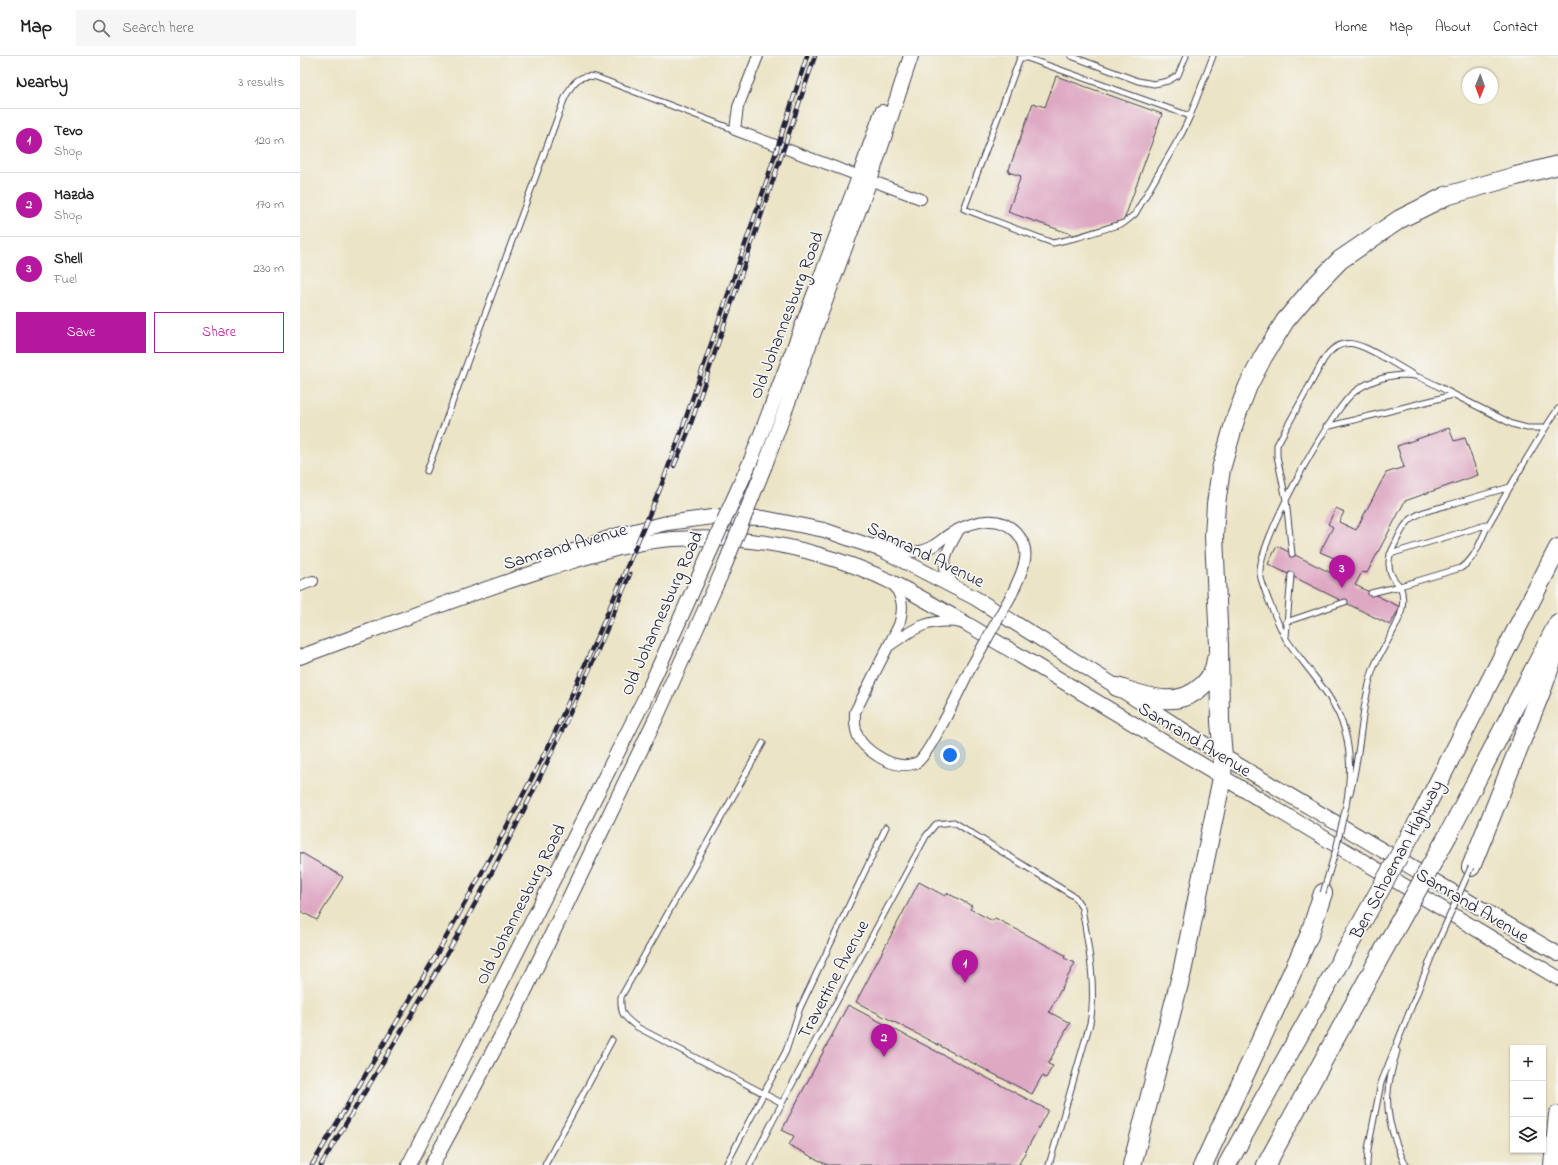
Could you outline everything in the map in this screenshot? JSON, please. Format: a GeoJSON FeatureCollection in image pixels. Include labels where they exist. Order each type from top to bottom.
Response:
{"type":"FeatureCollection","features":[{"type":"Feature","properties":{"kind":"highway"},"geometry":{"type":"LineString","coordinates":[[1132,1165],[1182,972],[1222,778],[1223,756],[1220,722],[1219,645],[1214,536],[1216,504],[1221,469],[1236,417],[1248,386],[1263,357],[1285,321],[1312,289],[1340,260],[1400,219],[1446,196],[1558,165]]}},
{"type":"Feature","properties":{"kind":"highway","name":"Ben Schoeman Highway"},"geometry":{"type":"LineString","coordinates":[[1227,1165],[1420,818],[1558,548]]}},
{"type":"Feature","properties":{"kind":"highway","name":"Ben Schoeman Highway"},"geometry":{"type":"LineString","coordinates":[[1266,1165],[1448,835],[1558,623]]}},
{"type":"Feature","properties":{"kind":"highway"},"geometry":{"type":"LineString","coordinates":[[1471,867],[1543,687],[1558,644]]}},
{"type":"Feature","properties":{"kind":"highway"},"geometry":{"type":"LineString","coordinates":[[1118,687],[1151,697],[1167,700],[1182,698],[1195,692],[1207,681],[1215,667],[1219,645]]}},
{"type":"Feature","properties":{"kind":"highway"},"geometry":{"type":"LineString","coordinates":[[1203,1165],[1309,936],[1323,893]]}},
{"type":"Feature","properties":{"kind":"highway"},"geometry":{"type":"LineString","coordinates":[[1553,1165],[1558,1115]]}},
{"type":"Feature","properties":{"kind":"main road","name":"Old Johannesburg Road"},"geometry":{"type":"LineString","coordinates":[[432,1165],[516,1009],[656,718],[722,572],[765,465],[864,179],[900,56]]}},
{"type":"Feature","properties":{"kind":"main road","name":"Old Johannesburg Road"},"geometry":{"type":"LineString","coordinates":[[409,1165],[645,698],[751,460],[864,179],[911,56]]}},
{"type":"Feature","properties":{"kind":"main road","name":"Samrand Avenue"},"geometry":{"type":"LineString","coordinates":[[493,586],[530,568],[614,536],[667,523],[712,517],[754,517],[824,530],[882,550],[975,598],[1118,687],[1223,756],[1383,852],[1558,954]]}},
{"type":"Feature","properties":{"kind":"main road","name":"Samrand Avenue"},"geometry":{"type":"LineString","coordinates":[[493,586],[626,546],[672,539],[745,540],[767,543],[820,554],[858,567],[893,583],[967,624],[1558,978]]}},
{"type":"Feature","properties":{"kind":"main road"},"geometry":{"type":"LineString","coordinates":[[300,657],[493,586]]}},
{"type":"Feature","properties":{"kind":"street"},"geometry":{"type":"LineString","coordinates":[[758,56],[738,107],[735,130],[921,199]]}},
{"type":"Feature","properties":{"kind":"street"},"geometry":{"type":"LineString","coordinates":[[824,530],[871,539],[910,552],[927,549],[951,533],[976,522],[991,520],[1014,529],[1022,538],[1026,549],[1025,563],[1012,594],[928,750],[918,763],[902,766],[884,760],[870,751],[860,741],[856,733],[854,723],[854,712],[899,625],[903,612],[900,594],[893,583]]}},
{"type":"Feature","properties":{"kind":"street"},"geometry":{"type":"LineString","coordinates":[[957,589],[947,574],[945,561],[950,547],[959,530]]}},
{"type":"Feature","properties":{"kind":"street"},"geometry":{"type":"LineString","coordinates":[[300,586],[313,581]]}},
{"type":"Feature","properties":{"kind":"street"},"geometry":{"type":"LineString","coordinates":[[886,649],[911,630],[927,623],[953,621],[967,624]]}},
{"type":"Feature","properties":{"kind":"lane"},"geometry":{"type":"LineString","coordinates":[[1071,56],[1138,81],[1154,84],[1168,81],[1178,75],[1186,56]]}},
{"type":"Feature","properties":{"kind":"lane"},"geometry":{"type":"LineString","coordinates":[[1190,116],[1027,58],[1020,58],[964,209],[1053,243],[1079,237],[1124,223],[1135,214],[1182,133],[1190,116],[1213,56]]}},
{"type":"Feature","properties":{"kind":"lane"},"geometry":{"type":"LineString","coordinates":[[427,471],[564,100],[574,83],[581,77],[588,75],[596,77],[735,130]]}},
{"type":"Feature","properties":{"kind":"lane"},"geometry":{"type":"LineString","coordinates":[[1292,554],[1286,500],[1277,445],[1329,351],[1335,346],[1347,343],[1359,345],[1512,424],[1527,428],[1545,428]]}},
{"type":"Feature","properties":{"kind":"lane"},"geometry":{"type":"LineString","coordinates":[[1347,805],[1349,755],[1347,740],[1340,716],[1331,700],[1286,638],[1266,595],[1260,572],[1261,560],[1268,540],[1286,500],[1340,406],[1353,393],[1365,385],[1379,379],[1392,376],[1417,376]]}},
{"type":"Feature","properties":{"kind":"lane"},"geometry":{"type":"LineString","coordinates":[[1326,428],[1453,394]]}},
{"type":"Feature","properties":{"kind":"lane"},"geometry":{"type":"LineString","coordinates":[[1371,593],[1461,568],[1467,564],[1472,558],[1510,487],[1545,428],[1558,410]]}},
{"type":"Feature","properties":{"kind":"lane"},"geometry":{"type":"LineString","coordinates":[[1323,893],[1336,849],[1355,770],[1371,674],[1401,612],[1402,595],[1400,586],[1392,577],[1389,570],[1390,554],[1404,526],[1414,516],[1510,487]]}},
{"type":"Feature","properties":{"kind":"lane"},"geometry":{"type":"LineString","coordinates":[[1390,554],[1489,524]]}},
{"type":"Feature","properties":{"kind":"lane"},"geometry":{"type":"LineString","coordinates":[[1286,638],[1286,622],[1291,575]]}},
{"type":"Feature","properties":{"kind":"lane"},"geometry":{"type":"LineString","coordinates":[[1286,622],[1345,602]]}},
{"type":"Feature","properties":{"kind":"lane"},"geometry":{"type":"LineString","coordinates":[[763,743],[621,997],[621,1006],[624,1017],[638,1027],[782,1103]]}},
{"type":"Feature","properties":{"kind":"lane","name":"Travertine Avenue"},"geometry":{"type":"LineString","coordinates":[[750,1165],[926,836],[936,824],[954,822],[1075,897],[1082,908],[1093,993],[1093,1008],[1090,1024],[1049,1165]]}},
{"type":"Feature","properties":{"kind":"lane"},"geometry":{"type":"LineString","coordinates":[[726,1165],[765,1094],[786,1051],[800,1008],[886,828]]}},
{"type":"Feature","properties":{"kind":"lane"},"geometry":{"type":"LineString","coordinates":[[1367,1165],[1368,1149],[1381,1083],[1432,953],[1471,867]]}},
{"type":"Feature","properties":{"kind":"lane"},"geometry":{"type":"LineString","coordinates":[[1405,1023],[1391,1072],[1387,1097],[1389,1118],[1394,1137],[1406,1165]]}},
{"type":"Feature","properties":{"kind":"lane"},"geometry":{"type":"LineString","coordinates":[[545,1165],[612,1040]]}},
{"type":"Feature","properties":{"kind":"building"},"geometry":{"type":"Polygon","coordinates":[[[1056,76],[1162,114],[1124,220],[1074,235],[1008,212],[1021,176],[1008,172],[1033,103],[1045,107],[1056,76]]]}},
{"type":"Feature","properties":{"kind":"building"},"geometry":{"type":"Polygon","coordinates":[[[1449,428],[1454,441],[1465,438],[1478,475],[1405,501],[1367,573],[1362,572],[1355,585],[1400,607],[1390,625],[1268,564],[1277,546],[1339,577],[1346,563],[1320,552],[1333,527],[1328,524],[1336,508],[1344,512],[1339,522],[1356,530],[1386,473],[1404,467],[1397,446],[1449,428]]]}},
{"type":"Feature","properties":{"kind":"building"},"geometry":{"type":"Polygon","coordinates":[[[300,852],[343,877],[317,920],[300,911],[300,852]]]}},
{"type":"Feature","properties":{"kind":"building"},"geometry":{"type":"Polygon","coordinates":[[[919,882],[945,896],[947,893],[972,906],[970,909],[993,921],[995,918],[1065,955],[1064,958],[1075,963],[1049,1012],[1070,1023],[1048,1064],[1053,1066],[1046,1078],[1042,1076],[1032,1094],[856,1002],[919,882]]]}},
{"type":"Feature","properties":{"kind":"building"},"geometry":{"type":"Polygon","coordinates":[[[848,1005],[1048,1110],[1019,1164],[1022,1165],[828,1165],[789,1145],[794,1136],[782,1130],[848,1005]]]}},
{"type":"Feature","properties":{"kind":"railway"},"geometry":{"type":"LineString","coordinates":[[312,1165],[434,959],[496,847],[552,739],[660,489],[680,435],[764,189],[807,56]]}},
{"type":"Feature","properties":{"kind":"railway"},"geometry":{"type":"LineString","coordinates":[[674,466],[687,435],[815,56]]}},
{"type":"Feature","properties":{"kind":"railway"},"geometry":{"type":"LineString","coordinates":[[321,1165],[439,967],[485,886],[571,711],[630,574]]}},
{"type":"Feature","properties":{"kind":"place","name":"Shell"},"geometry":{"type":"Point","coordinates":[1342,588]}},
{"type":"Feature","properties":{"kind":"place","name":"Tevo"},"geometry":{"type":"Point","coordinates":[965,983]}},
{"type":"Feature","properties":{"kind":"place","name":"Mazda"},"geometry":{"type":"Point","coordinates":[884,1057]}}]}
